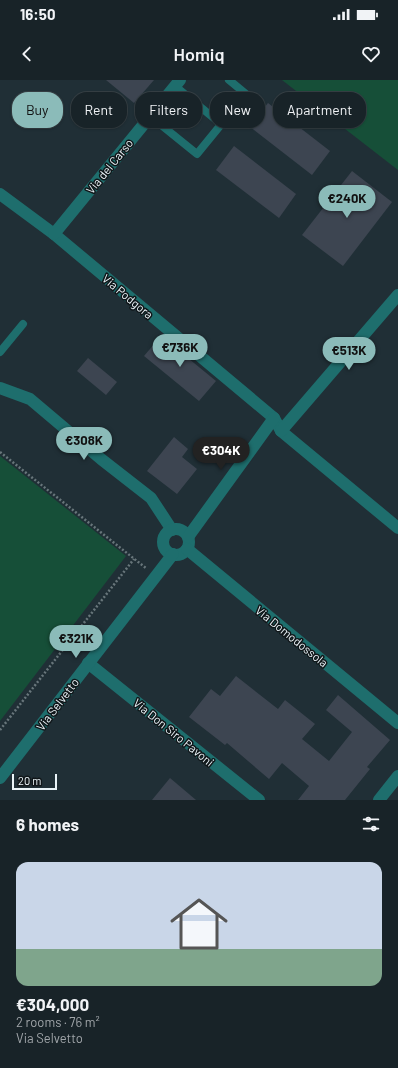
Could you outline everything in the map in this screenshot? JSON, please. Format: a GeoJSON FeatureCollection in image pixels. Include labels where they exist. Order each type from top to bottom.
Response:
{"type":"FeatureCollection","features":[{"type":"Feature","properties":{"kind":"street","name":"Via del Carso"},"geometry":{"type":"LineString","coordinates":[[170,92],[178,83]]}},
{"type":"Feature","properties":{"kind":"street","name":"Via del Carso"},"geometry":{"type":"LineString","coordinates":[[54,234],[140,128]]}},
{"type":"Feature","properties":{"kind":"street","name":"Via Podgora"},"geometry":{"type":"LineString","coordinates":[[0,194],[54,234],[274,418],[281,431],[398,528]]}},
{"type":"Feature","properties":{"kind":"street"},"geometry":{"type":"LineString","coordinates":[[281,431],[398,295]]}},
{"type":"Feature","properties":{"kind":"street"},"geometry":{"type":"LineString","coordinates":[[0,388],[30,400],[151,498],[172,530]]}},
{"type":"Feature","properties":{"kind":"street"},"geometry":{"type":"LineString","coordinates":[[187,543],[184,531],[180,530],[172,530],[166,535],[163,542],[166,550],[173,554],[180,554],[274,418]]}},
{"type":"Feature","properties":{"kind":"street","name":"Via Domodossola"},"geometry":{"type":"LineString","coordinates":[[187,543],[398,723]]}},
{"type":"Feature","properties":{"kind":"street","name":"Via Selvetto"},"geometry":{"type":"LineString","coordinates":[[0,778],[173,554]]}},
{"type":"Feature","properties":{"kind":"street","name":"Via Don Siro Pavoni"},"geometry":{"type":"LineString","coordinates":[[88,663],[259,800]]}},
{"type":"Feature","properties":{"kind":"street"},"geometry":{"type":"LineString","coordinates":[[379,800],[398,776]]}},
{"type":"Feature","properties":{"kind":"lane"},"geometry":{"type":"LineString","coordinates":[[229,80],[244,92]]}},
{"type":"Feature","properties":{"kind":"lane"},"geometry":{"type":"LineString","coordinates":[[178,83],[210,114]]}},
{"type":"Feature","properties":{"kind":"lane"},"geometry":{"type":"LineString","coordinates":[[165,128],[197,154],[218,128]]}},
{"type":"Feature","properties":{"kind":"lane"},"geometry":{"type":"LineString","coordinates":[[0,352],[23,324]]}},
{"type":"Feature","properties":{"kind":"path"},"geometry":{"type":"LineString","coordinates":[[0,452],[156,576]]}},
{"type":"Feature","properties":{"kind":"path"},"geometry":{"type":"LineString","coordinates":[[0,730],[134,559]]}},
{"type":"Feature","properties":{"kind":"green space"},"geometry":{"type":"Polygon","coordinates":[[[282,80],[398,80],[398,170],[344,128],[366,128],[366,92],[297,92],[282,80]]]}},
{"type":"Feature","properties":{"kind":"green space"},"geometry":{"type":"Polygon","coordinates":[[[0,456],[126,556],[0,721],[0,456]]]}},
{"type":"Feature","properties":{"kind":"building"},"geometry":{"type":"Polygon","coordinates":[[[106,80],[154,80],[144,92],[135,92],[134,103],[127,97],[127,92],[121,92],[106,80]]]}},
{"type":"Feature","properties":{"kind":"building"},"geometry":{"type":"Polygon","coordinates":[[[268,103],[273,107],[273,128],[300,128],[330,151],[312,175],[252,128],[265,128],[265,107],[268,103]]]}},
{"type":"Feature","properties":{"kind":"building"},"geometry":{"type":"Polygon","coordinates":[[[234,146],[296,194],[279,218],[216,170],[234,146]]]}},
{"type":"Feature","properties":{"kind":"building"},"geometry":{"type":"Polygon","coordinates":[[[352,171],[392,202],[343,266],[302,235],[352,171]]]}},
{"type":"Feature","properties":{"kind":"building"},"geometry":{"type":"Polygon","coordinates":[[[161,336],[216,381],[199,401],[144,356],[161,336]]]}},
{"type":"Feature","properties":{"kind":"building"},"geometry":{"type":"Polygon","coordinates":[[[88,358],[117,382],[106,395],[77,371],[88,358]]]}},
{"type":"Feature","properties":{"kind":"building"},"geometry":{"type":"Polygon","coordinates":[[[174,437],[188,449],[182,457],[197,469],[177,494],[147,471],[174,437]]]}},
{"type":"Feature","properties":{"kind":"building"},"geometry":{"type":"Polygon","coordinates":[[[236,676],[278,709],[285,700],[315,724],[302,739],[329,761],[352,732],[326,710],[338,695],[390,740],[367,767],[370,769],[345,800],[298,800],[309,786],[282,763],[269,779],[227,743],[225,745],[189,717],[211,689],[220,696],[236,676]]]}},
{"type":"Feature","properties":{"kind":"building"},"geometry":{"type":"Polygon","coordinates":[[[170,778],[196,800],[152,800],[170,778]]]}}]}
